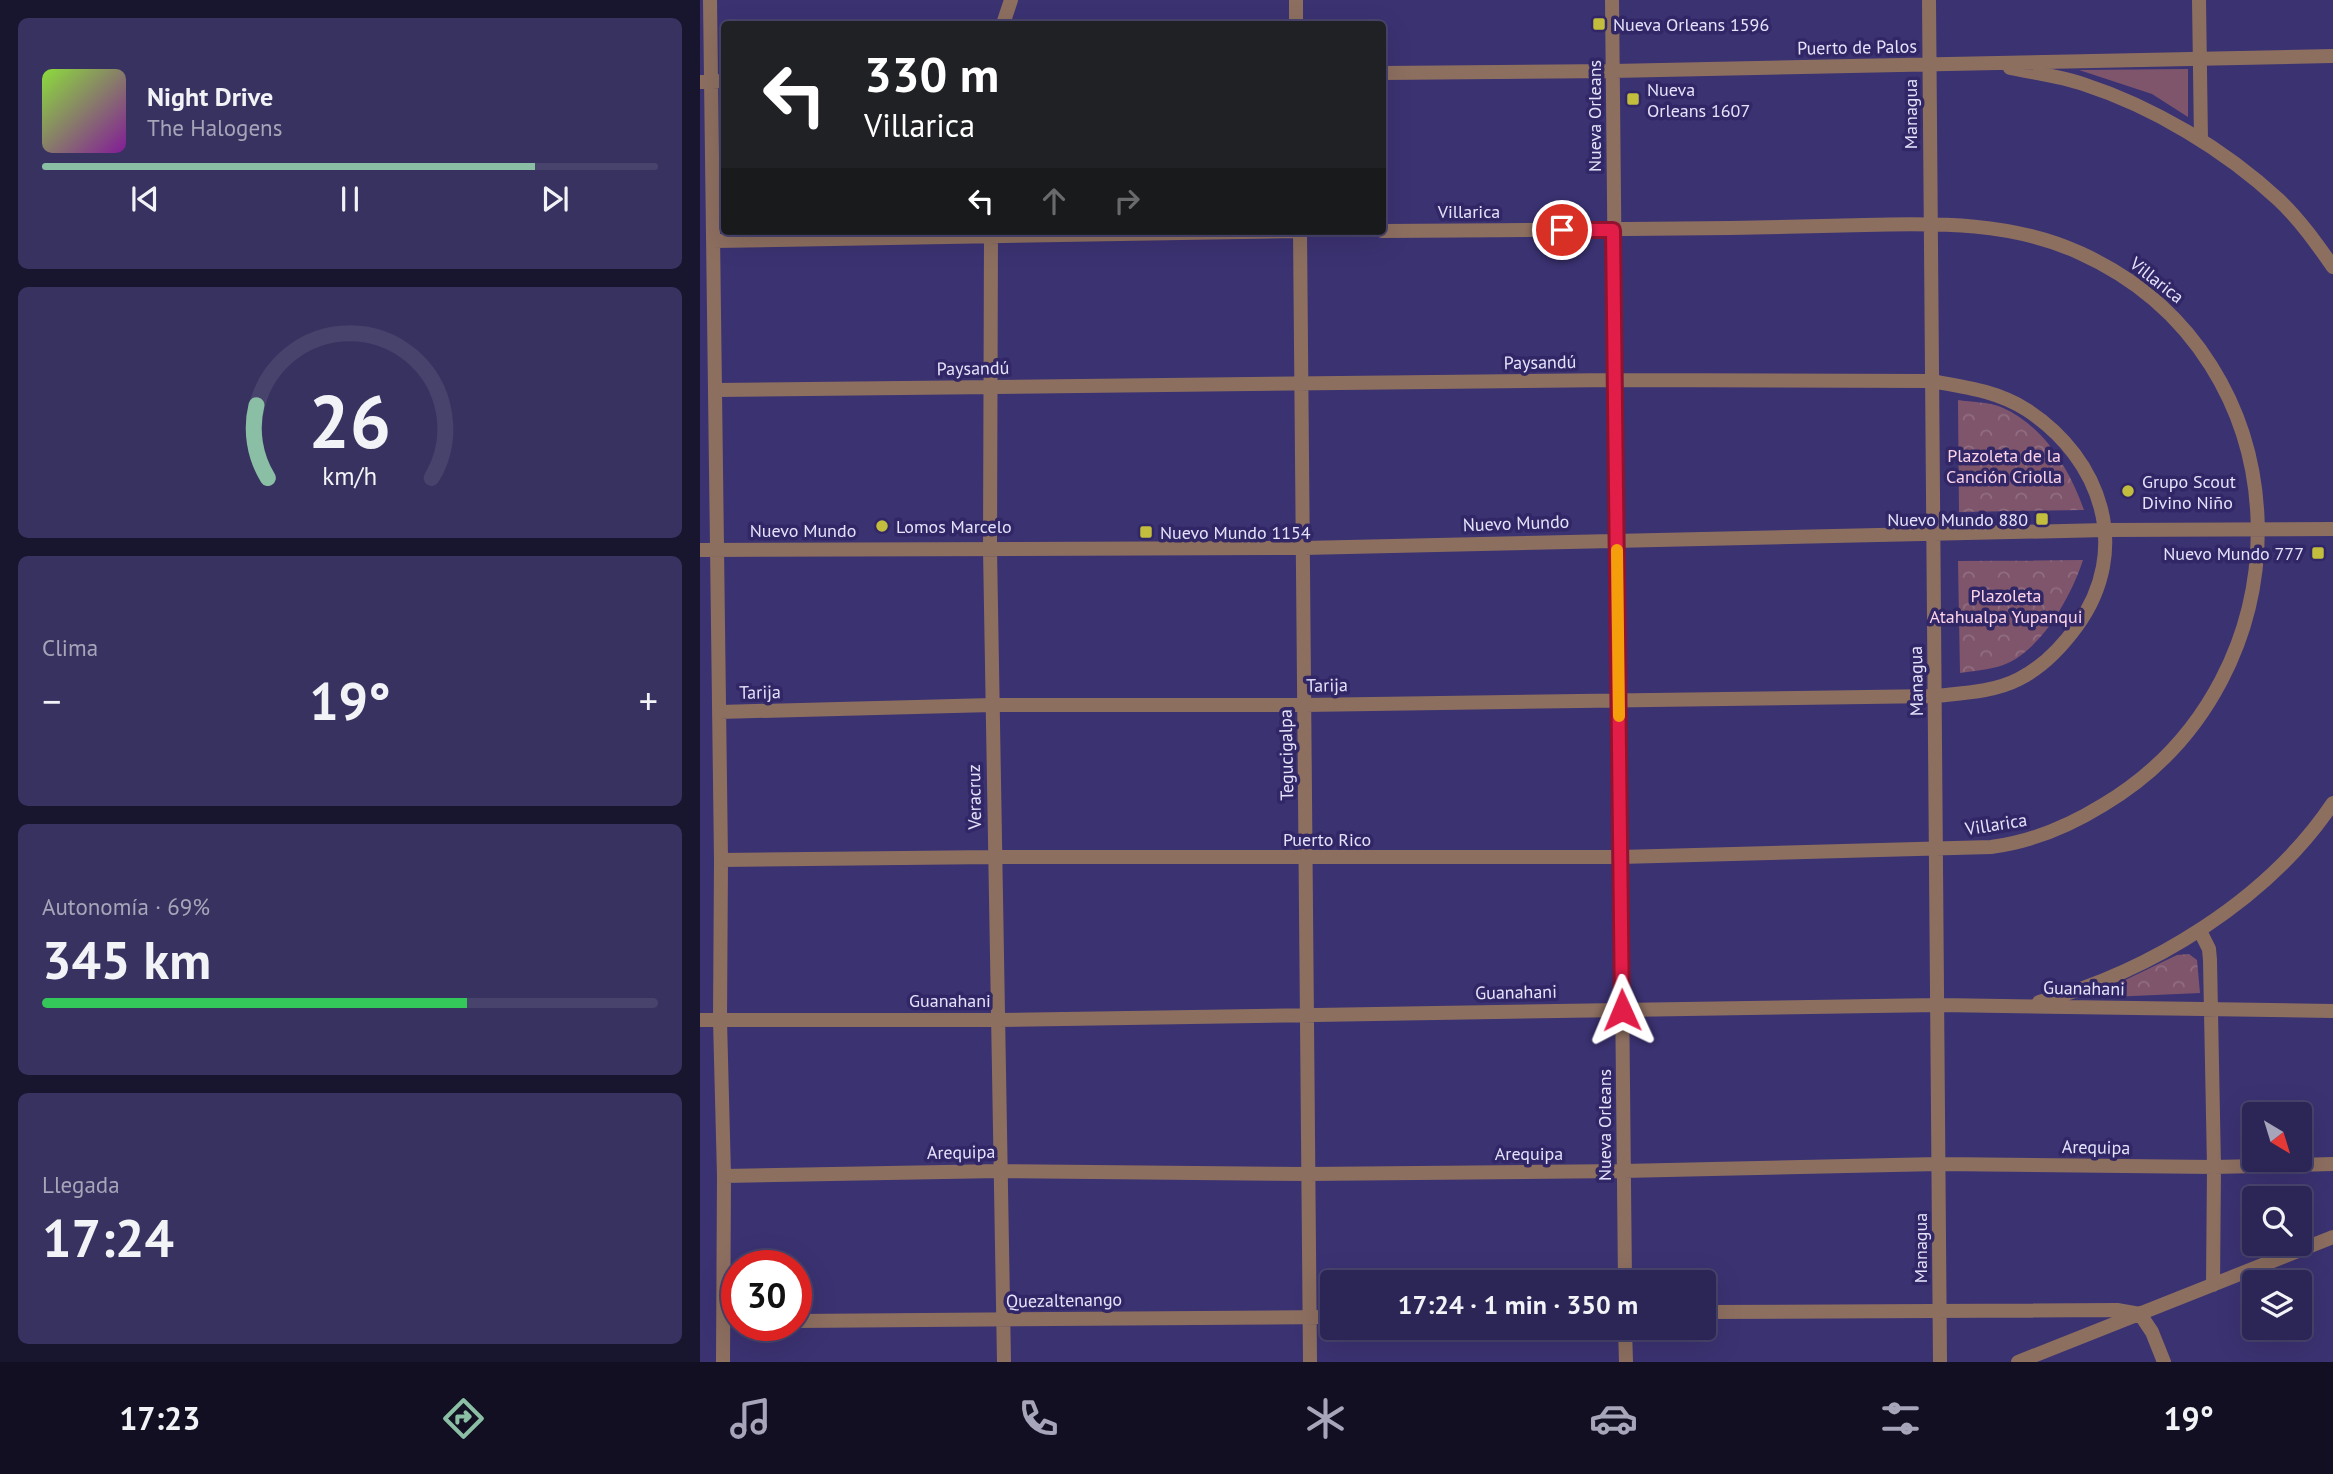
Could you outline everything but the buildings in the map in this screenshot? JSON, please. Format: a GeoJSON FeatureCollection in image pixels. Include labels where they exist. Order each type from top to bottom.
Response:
{"type":"FeatureCollection","features":[{"type":"Feature","properties":{"kind":"street"},"geometry":{"type":"LineString","coordinates":[[710,0],[716,390],[720,1020],[727,1250]]}},
{"type":"Feature","properties":{"kind":"street"},"geometry":{"type":"LineString","coordinates":[[1004,21],[1012,0]]}},
{"type":"Feature","properties":{"kind":"street"},"geometry":{"type":"LineString","coordinates":[[1296,0],[1296,21]]}},
{"type":"Feature","properties":{"kind":"street","name":"Nueva Orleans"},"geometry":{"type":"LineString","coordinates":[[1612,0],[1625,1270]]}},
{"type":"Feature","properties":{"kind":"street","name":"Managua"},"geometry":{"type":"LineString","coordinates":[[1929,0],[1940,1362]]}},
{"type":"Feature","properties":{"kind":"street"},"geometry":{"type":"LineString","coordinates":[[2199,0],[2201,140]]}},
{"type":"Feature","properties":{"kind":"street","name":"Puerto de Palos"},"geometry":{"type":"LineString","coordinates":[[1386,74],[2333,56]]}},
{"type":"Feature","properties":{"kind":"street"},"geometry":{"type":"LineString","coordinates":[[1988,63],[2080,82],[2113,94],[2201,140],[2241,168],[2281,202],[2333,267]]}},
{"type":"Feature","properties":{"kind":"street","name":"Villarica"},"geometry":{"type":"LineString","coordinates":[[1386,231],[1930,224],[1992,228],[2053,242],[2111,268],[2165,307],[2204,353],[2219,377],[2233,405],[2250,460],[2259,530],[2251,597],[2237,646],[2216,690],[2195,722],[2168,755],[2129,790],[2089,814],[2041,836],[2001,846],[1934,850]]}},
{"type":"Feature","properties":{"kind":"street"},"geometry":{"type":"LineString","coordinates":[[714,241],[951,235]]}},
{"type":"Feature","properties":{"kind":"street","name":"Veracruz"},"geometry":{"type":"LineString","coordinates":[[991,235],[993,857],[1004,1362]]}},
{"type":"Feature","properties":{"kind":"street","name":"Tegucigalpa"},"geometry":{"type":"LineString","coordinates":[[1298,235],[1310,1362]]}},
{"type":"Feature","properties":{"kind":"street","name":"Paysandú"},"geometry":{"type":"LineString","coordinates":[[716,390],[1614,380],[1931,382],[1971,387],[1998,395],[2027,410],[2052,429],[2075,453],[2099,505],[2106,530],[2106,556],[2101,583],[2080,623],[2067,641],[2042,666],[2016,680],[1984,690],[1936,696]]}},
{"type":"Feature","properties":{"kind":"street","name":"Nuevo Mundo"},"geometry":{"type":"LineString","coordinates":[[700,550],[1303,548],[2106,530],[2333,529]]}},
{"type":"Feature","properties":{"kind":"street","name":"Tarija"},"geometry":{"type":"LineString","coordinates":[[719,712],[992,705],[1304,705],[1936,696]]}},
{"type":"Feature","properties":{"kind":"street"},"geometry":{"type":"LineString","coordinates":[[2023,1006],[2098,983],[2200,931],[2289,857],[2315,830],[2333,803]]}},
{"type":"Feature","properties":{"kind":"street","name":"Puerto Rico"},"geometry":{"type":"LineString","coordinates":[[720,860],[1620,857],[1934,850]]}},
{"type":"Feature","properties":{"kind":"street"},"geometry":{"type":"LineString","coordinates":[[2200,931],[2209,949],[2214,1167],[2213,1285]]}},
{"type":"Feature","properties":{"kind":"street","name":"Guanahani"},"geometry":{"type":"LineString","coordinates":[[700,1020],[998,1020],[1938,1005],[2333,1011]]}},
{"type":"Feature","properties":{"kind":"street","name":"Arequipa"},"geometry":{"type":"LineString","coordinates":[[724,1176],[1000,1171],[1307,1174],[1939,1164],[2214,1167],[2333,1164]]}},
{"type":"Feature","properties":{"kind":"street"},"geometry":{"type":"LineString","coordinates":[[2018,1362],[2333,1237]]}},
{"type":"Feature","properties":{"kind":"street"},"geometry":{"type":"LineString","coordinates":[[1716,1311],[2117,1310],[2140,1314],[2152,1332],[2164,1362]]}},
{"type":"Feature","properties":{"kind":"street","name":"Quezaltenango"},"geometry":{"type":"LineString","coordinates":[[812,1321],[1320,1317]]}},
{"type":"Feature","properties":{"kind":"street"},"geometry":{"type":"LineString","coordinates":[[1625,1340],[1626,1362]]}},
{"type":"Feature","properties":{"kind":"street"},"geometry":{"type":"LineString","coordinates":[[723,1362],[727,1341]]}},
{"type":"Feature","properties":{"kind":"green space"},"geometry":{"type":"Polygon","coordinates":[[[2188,69],[2188,117],[2152,94],[2079,70],[2188,69]]]}},
{"type":"Feature","properties":{"kind":"green space","name":"Plazoleta de la Canción Criolla"},"geometry":{"type":"Polygon","coordinates":[[[1958,400],[2001,407],[2030,425],[2042,436],[2062,464],[2084,510],[1959,512],[1958,400]]]}},
{"type":"Feature","properties":{"kind":"green space","name":"Plazoleta Atahualpa Yupanqui"},"geometry":{"type":"Polygon","coordinates":[[[2083,560],[2062,607],[2040,638],[2026,651],[1997,667],[1960,673],[1958,561],[2083,560]]]}},
{"type":"Feature","properties":{"kind":"green space"},"geometry":{"type":"Polygon","coordinates":[[[2189,954],[2197,960],[2200,993],[2088,998],[2177,955],[2189,954]]]}},
{"type":"Feature","properties":{"kind":"slow traffic"},"geometry":{"type":"LineString","coordinates":[[1617,550],[1619,716]]}},
{"type":"Feature","properties":{"kind":"place","name":"Nueva Orleans 1596"},"geometry":{"type":"Point","coordinates":[1599,24]}},
{"type":"Feature","properties":{"kind":"place","name":"Nueva Orleans 1607"},"geometry":{"type":"Point","coordinates":[1633,99]}},
{"type":"Feature","properties":{"kind":"place","name":"Grupo Scout Divino Niño"},"geometry":{"type":"Point","coordinates":[2128,491]}},
{"type":"Feature","properties":{"kind":"place","name":"Nuevo Mundo 880"},"geometry":{"type":"Point","coordinates":[2042,519]}},
{"type":"Feature","properties":{"kind":"place","name":"Lomos Marcelo"},"geometry":{"type":"Point","coordinates":[882,526]}},
{"type":"Feature","properties":{"kind":"place","name":"Nuevo Mundo 1154"},"geometry":{"type":"Point","coordinates":[1146,532]}},
{"type":"Feature","properties":{"kind":"place","name":"Nuevo Mundo 777"},"geometry":{"type":"Point","coordinates":[2318,553]}},
{"type":"Feature","properties":{"kind":"route"},"geometry":{"type":"LineString","coordinates":[[1562,230],[1613,230],[1622,1010]]}}]}
